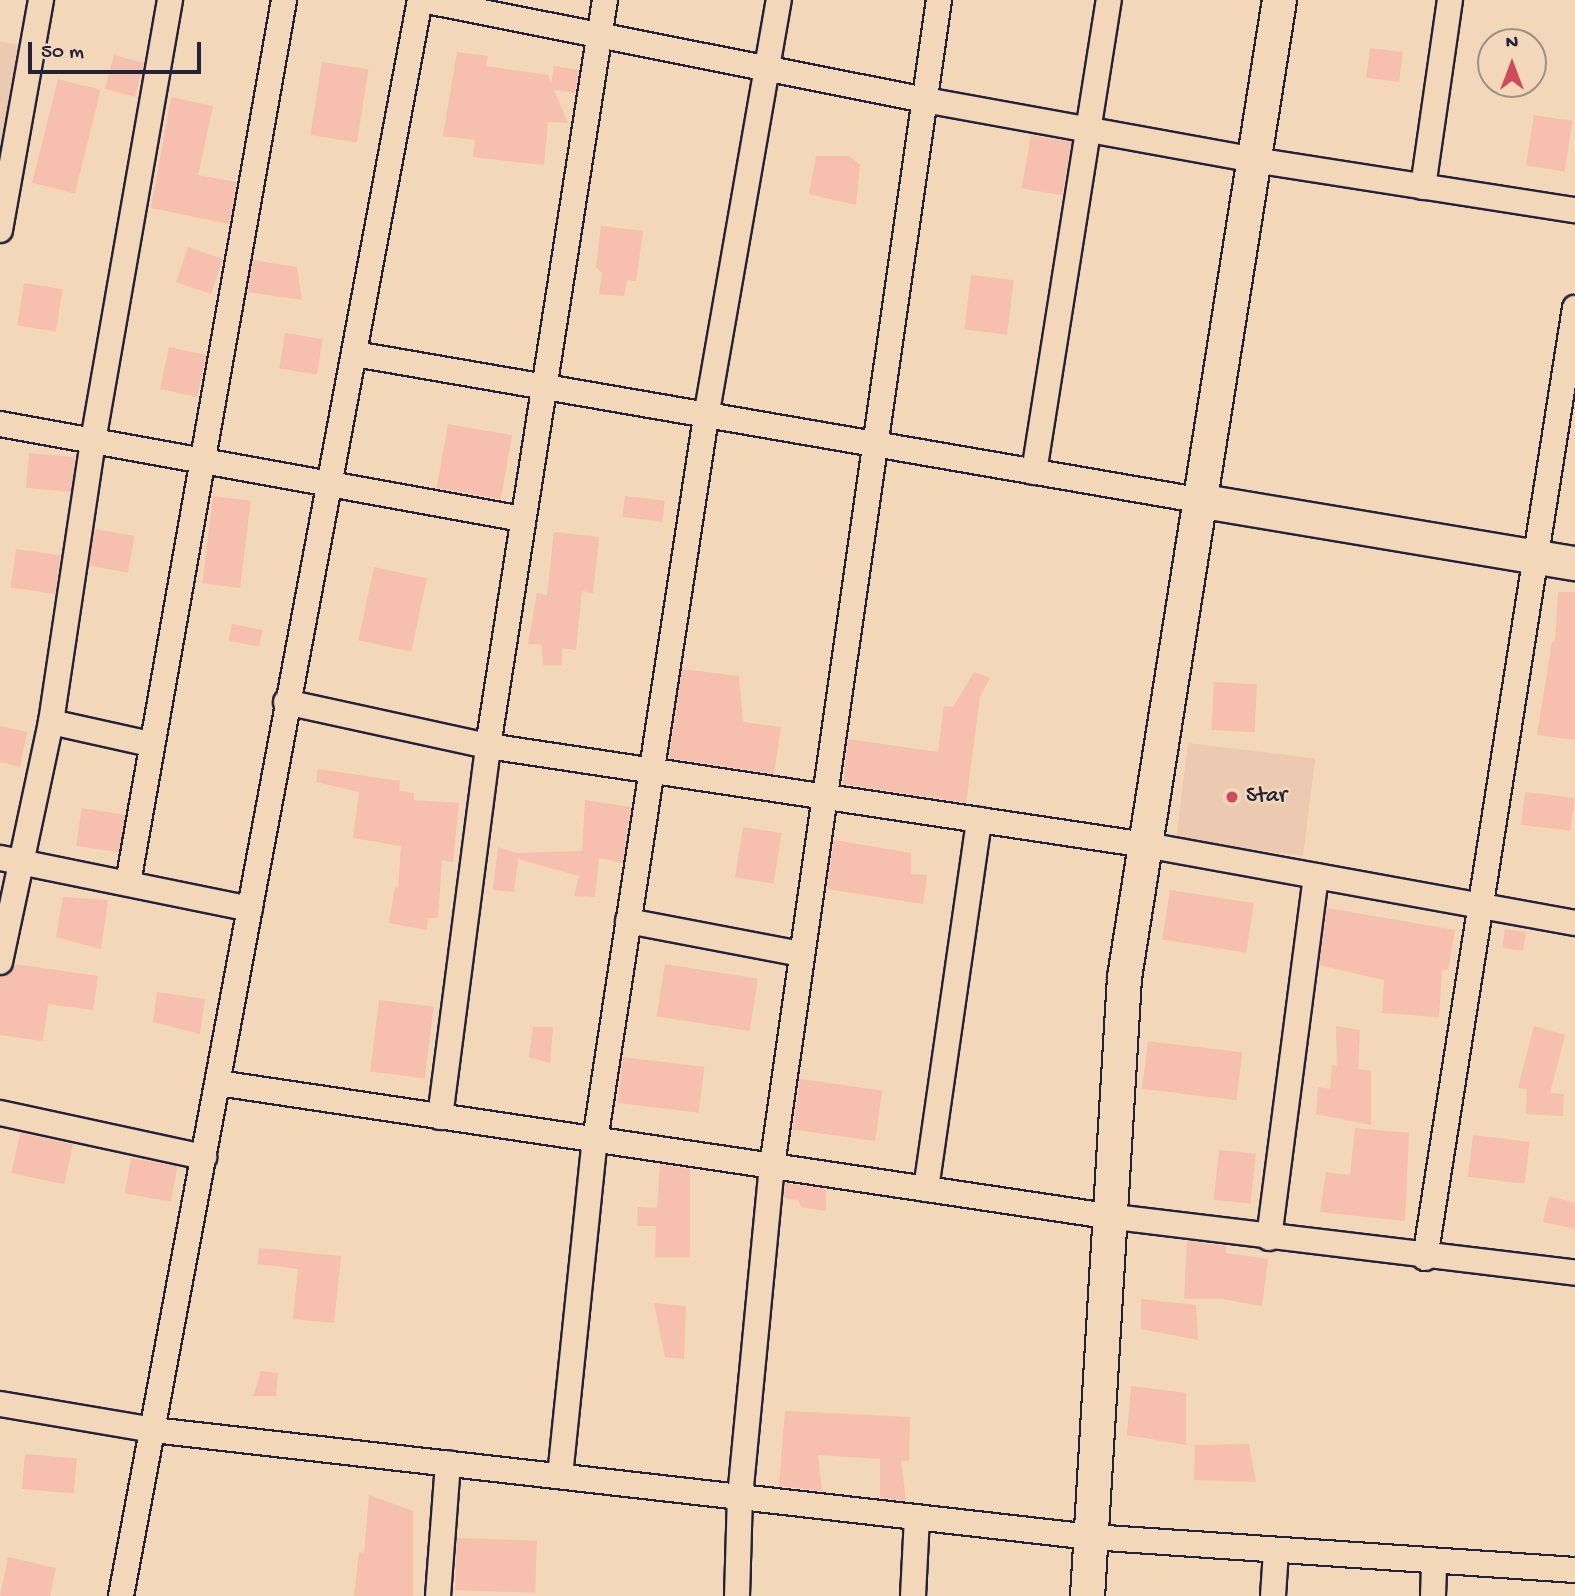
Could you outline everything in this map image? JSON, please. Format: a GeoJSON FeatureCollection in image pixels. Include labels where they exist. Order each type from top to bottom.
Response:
{"type":"FeatureCollection","features":[{"type":"Feature","properties":{"kind":"street"},"geometry":{"type":"LineString","coordinates":[[0,230],[41,0]]}},
{"type":"Feature","properties":{"kind":"street"},"geometry":{"type":"LineString","coordinates":[[0,962],[10,860],[51,722],[93,441],[170,0]]}},
{"type":"Feature","properties":{"kind":"street"},"geometry":{"type":"LineString","coordinates":[[128,883],[200,459],[284,0]]}},
{"type":"Feature","properties":{"kind":"street"},"geometry":{"type":"LineString","coordinates":[[121,1596],[218,1083],[286,702],[331,485],[421,0],[925,100],[1254,160],[1575,211]]}},
{"type":"Feature","properties":{"kind":"street"},"geometry":{"type":"LineString","coordinates":[[440,1117],[488,746],[541,390],[605,0]]}},
{"type":"Feature","properties":{"kind":"street"},"geometry":{"type":"LineString","coordinates":[[560,1476],[595,1140],[706,417],[779,0]]}},
{"type":"Feature","properties":{"kind":"street"},"geometry":{"type":"LineString","coordinates":[[737,1596],[740,1497],[772,1166],[939,0]]}},
{"type":"Feature","properties":{"kind":"street"},"geometry":{"type":"LineString","coordinates":[[1034,472],[1109,0]]}},
{"type":"Feature","properties":{"kind":"street"},"geometry":{"type":"LineString","coordinates":[[1087,1596],[1118,1031],[1203,501],[1279,0]]}},
{"type":"Feature","properties":{"kind":"street"},"geometry":{"type":"LineString","coordinates":[[1423,187],[1450,0]]}},
{"type":"Feature","properties":{"kind":"street"},"geometry":{"type":"LineString","coordinates":[[1425,1258],[1538,557],[1575,308]]}},
{"type":"Feature","properties":{"kind":"street"},"geometry":{"type":"LineString","coordinates":[[355,354],[541,390],[1575,563]]}},
{"type":"Feature","properties":{"kind":"street"},"geometry":{"type":"LineString","coordinates":[[0,424],[522,519]]}},
{"type":"Feature","properties":{"kind":"street"},"geometry":{"type":"LineString","coordinates":[[286,702],[488,746],[1146,845],[1575,923]]}},
{"type":"Feature","properties":{"kind":"street"},"geometry":{"type":"LineString","coordinates":[[51,722],[150,744]]}},
{"type":"Feature","properties":{"kind":"street"},"geometry":{"type":"LineString","coordinates":[[926,1189],[979,820]]}},
{"type":"Feature","properties":{"kind":"street"},"geometry":{"type":"LineString","coordinates":[[10,860],[250,909]]}},
{"type":"Feature","properties":{"kind":"street"},"geometry":{"type":"LineString","coordinates":[[1269,1238],[1316,876]]}},
{"type":"Feature","properties":{"kind":"street"},"geometry":{"type":"LineString","coordinates":[[628,921],[801,954]]}},
{"type":"Feature","properties":{"kind":"street"},"geometry":{"type":"LineString","coordinates":[[218,1083],[1107,1216],[1425,1258],[1575,1273]]}},
{"type":"Feature","properties":{"kind":"street"},"geometry":{"type":"LineString","coordinates":[[0,1113],[204,1157]]}},
{"type":"Feature","properties":{"kind":"street"},"geometry":{"type":"LineString","coordinates":[[0,1404],[153,1430],[1091,1537],[1434,1564],[1575,1570]]}},
{"type":"Feature","properties":{"kind":"street"},"geometry":{"type":"LineString","coordinates":[[438,1596],[448,1463]]}},
{"type":"Feature","properties":{"kind":"street"},"geometry":{"type":"LineString","coordinates":[[913,1596],[917,1517]]}},
{"type":"Feature","properties":{"kind":"street"},"geometry":{"type":"LineString","coordinates":[[1273,1596],[1276,1551]]}},
{"type":"Feature","properties":{"kind":"street"},"geometry":{"type":"LineString","coordinates":[[1433,1596],[1434,1564]]}},
{"type":"Feature","properties":{"kind":"shaded area"},"geometry":{"type":"Polygon","coordinates":[[[0,41],[18,45],[0,174],[0,41]]]}},
{"type":"Feature","properties":{"kind":"shaded area"},"geometry":{"type":"Polygon","coordinates":[[[1188,743],[1315,759],[1303,856],[1176,840],[1188,743]]]}},
{"type":"Feature","properties":{"kind":"building"},"geometry":{"type":"Polygon","coordinates":[[[1370,48],[1403,52],[1399,82],[1366,78],[1370,48]]]}},
{"type":"Feature","properties":{"kind":"building"},"geometry":{"type":"Polygon","coordinates":[[[457,52],[488,56],[486,66],[548,75],[551,84],[554,66],[579,70],[575,93],[554,90],[568,123],[548,122],[544,165],[473,157],[475,140],[443,136],[457,52]]]}},
{"type":"Feature","properties":{"kind":"building"},"geometry":{"type":"Polygon","coordinates":[[[114,55],[144,63],[135,97],[105,89],[114,55]]]}},
{"type":"Feature","properties":{"kind":"building"},"geometry":{"type":"Polygon","coordinates":[[[322,62],[368,69],[357,142],[310,135],[322,62]]]}},
{"type":"Feature","properties":{"kind":"building"},"geometry":{"type":"Polygon","coordinates":[[[58,79],[101,90],[75,193],[32,183],[58,79]]]}},
{"type":"Feature","properties":{"kind":"building"},"geometry":{"type":"Polygon","coordinates":[[[171,97],[213,106],[198,175],[237,182],[229,224],[151,208],[171,97]]]}},
{"type":"Feature","properties":{"kind":"building"},"geometry":{"type":"Polygon","coordinates":[[[1534,115],[1573,121],[1565,171],[1526,165],[1534,115]]]}},
{"type":"Feature","properties":{"kind":"building"},"geometry":{"type":"Polygon","coordinates":[[[1031,135],[1071,142],[1062,195],[1022,188],[1031,135]]]}},
{"type":"Feature","properties":{"kind":"building"},"geometry":{"type":"Polygon","coordinates":[[[816,156],[849,156],[860,165],[856,205],[809,194],[816,156]]]}},
{"type":"Feature","properties":{"kind":"building"},"geometry":{"type":"Polygon","coordinates":[[[601,226],[643,231],[636,281],[627,280],[624,296],[599,294],[602,273],[596,267],[601,226]]]}},
{"type":"Feature","properties":{"kind":"building"},"geometry":{"type":"Polygon","coordinates":[[[188,247],[223,259],[211,294],[176,282],[188,247]]]}},
{"type":"Feature","properties":{"kind":"building"},"geometry":{"type":"Polygon","coordinates":[[[253,260],[297,267],[302,300],[248,292],[253,260]]]}},
{"type":"Feature","properties":{"kind":"building"},"geometry":{"type":"Polygon","coordinates":[[[971,275],[1014,280],[1007,335],[964,330],[971,275]]]}},
{"type":"Feature","properties":{"kind":"building"},"geometry":{"type":"Polygon","coordinates":[[[24,283],[63,289],[56,332],[17,325],[24,283]]]}},
{"type":"Feature","properties":{"kind":"building"},"geometry":{"type":"Polygon","coordinates":[[[285,333],[323,339],[317,375],[279,369],[285,333]]]}},
{"type":"Feature","properties":{"kind":"building"},"geometry":{"type":"Polygon","coordinates":[[[169,347],[206,355],[197,397],[160,389],[169,347]]]}},
{"type":"Feature","properties":{"kind":"building"},"geometry":{"type":"Polygon","coordinates":[[[448,424],[512,435],[501,499],[437,488],[448,424]]]}},
{"type":"Feature","properties":{"kind":"building"},"geometry":{"type":"Polygon","coordinates":[[[29,453],[75,457],[72,492],[26,488],[29,453]]]}},
{"type":"Feature","properties":{"kind":"building"},"geometry":{"type":"Polygon","coordinates":[[[213,496],[251,501],[240,588],[202,583],[213,496]]]}},
{"type":"Feature","properties":{"kind":"building"},"geometry":{"type":"Polygon","coordinates":[[[625,496],[665,501],[662,522],[622,517],[625,496]]]}},
{"type":"Feature","properties":{"kind":"building"},"geometry":{"type":"Polygon","coordinates":[[[95,529],[134,536],[128,572],[89,565],[95,529]]]}},
{"type":"Feature","properties":{"kind":"building"},"geometry":{"type":"Polygon","coordinates":[[[554,532],[599,537],[593,593],[582,591],[576,650],[562,648],[562,665],[543,665],[542,645],[528,644],[537,593],[547,595],[554,532]]]}},
{"type":"Feature","properties":{"kind":"building"},"geometry":{"type":"Polygon","coordinates":[[[16,549],[61,555],[55,594],[11,588],[16,549]]]}},
{"type":"Feature","properties":{"kind":"building"},"geometry":{"type":"Polygon","coordinates":[[[374,567],[427,578],[411,652],[358,640],[374,567]]]}},
{"type":"Feature","properties":{"kind":"building"},"geometry":{"type":"Polygon","coordinates":[[[1558,592],[1575,592],[1575,740],[1537,735],[1552,642],[1555,642],[1558,592]]]}},
{"type":"Feature","properties":{"kind":"building"},"geometry":{"type":"Polygon","coordinates":[[[232,624],[262,630],[259,647],[229,641],[232,624]]]}},
{"type":"Feature","properties":{"kind":"building"},"geometry":{"type":"Polygon","coordinates":[[[682,669],[739,676],[743,722],[781,727],[774,774],[669,758],[682,669]]]}},
{"type":"Feature","properties":{"kind":"building"},"geometry":{"type":"Polygon","coordinates":[[[974,672],[990,678],[980,697],[966,803],[843,784],[848,739],[938,752],[944,706],[953,707],[974,672]]]}},
{"type":"Feature","properties":{"kind":"building"},"geometry":{"type":"Polygon","coordinates":[[[1214,682],[1257,684],[1254,732],[1211,730],[1214,682]]]}},
{"type":"Feature","properties":{"kind":"building"},"geometry":{"type":"Polygon","coordinates":[[[0,726],[27,732],[20,767],[0,762],[0,726]]]}},
{"type":"Feature","properties":{"kind":"building"},"geometry":{"type":"Polygon","coordinates":[[[318,769],[400,781],[399,791],[414,793],[414,800],[459,803],[453,862],[442,860],[438,918],[428,918],[427,930],[389,923],[395,887],[398,888],[401,846],[353,838],[359,792],[316,782],[318,769]]]}},
{"type":"Feature","properties":{"kind":"building"},"geometry":{"type":"Polygon","coordinates":[[[1525,792],[1575,798],[1571,831],[1521,825],[1525,792]]]}},
{"type":"Feature","properties":{"kind":"building"},"geometry":{"type":"Polygon","coordinates":[[[585,800],[631,807],[623,863],[599,858],[595,897],[574,896],[579,876],[518,859],[514,892],[493,890],[498,847],[516,853],[582,851],[585,800]]]}},
{"type":"Feature","properties":{"kind":"building"},"geometry":{"type":"Polygon","coordinates":[[[82,808],[125,815],[120,852],[76,846],[82,808]]]}},
{"type":"Feature","properties":{"kind":"building"},"geometry":{"type":"Polygon","coordinates":[[[743,827],[782,833],[774,883],[735,877],[743,827]]]}},
{"type":"Feature","properties":{"kind":"building"},"geometry":{"type":"Polygon","coordinates":[[[834,840],[911,853],[911,874],[927,875],[923,904],[827,889],[834,840]]]}},
{"type":"Feature","properties":{"kind":"building"},"geometry":{"type":"Polygon","coordinates":[[[1170,890],[1254,903],[1246,953],[1162,939],[1170,890]]]}},
{"type":"Feature","properties":{"kind":"building"},"geometry":{"type":"Polygon","coordinates":[[[63,897],[108,900],[101,949],[56,937],[63,897]]]}},
{"type":"Feature","properties":{"kind":"building"},"geometry":{"type":"Polygon","coordinates":[[[1327,908],[1455,930],[1448,970],[1442,969],[1439,1017],[1382,1013],[1384,980],[1319,965],[1327,908]]]}},
{"type":"Feature","properties":{"kind":"building"},"geometry":{"type":"Polygon","coordinates":[[[1505,929],[1526,932],[1523,951],[1502,948],[1505,929]]]}},
{"type":"Feature","properties":{"kind":"building"},"geometry":{"type":"Polygon","coordinates":[[[15,964],[98,976],[93,1010],[48,1004],[43,1041],[0,1035],[0,976],[11,972],[15,964]]]}},
{"type":"Feature","properties":{"kind":"building"},"geometry":{"type":"Polygon","coordinates":[[[665,964],[758,979],[750,1031],[657,1016],[665,964]]]}},
{"type":"Feature","properties":{"kind":"building"},"geometry":{"type":"Polygon","coordinates":[[[157,992],[205,999],[200,1034],[153,1022],[157,992]]]}},
{"type":"Feature","properties":{"kind":"building"},"geometry":{"type":"Polygon","coordinates":[[[379,1000],[434,1007],[425,1078],[370,1071],[379,1000]]]}},
{"type":"Feature","properties":{"kind":"building"},"geometry":{"type":"Polygon","coordinates":[[[1336,1026],[1360,1030],[1358,1069],[1371,1071],[1371,1125],[1316,1114],[1318,1087],[1330,1089],[1332,1065],[1337,1066],[1336,1026]]]}},
{"type":"Feature","properties":{"kind":"building"},"geometry":{"type":"Polygon","coordinates":[[[1534,1026],[1565,1035],[1550,1093],[1564,1094],[1563,1116],[1526,1114],[1527,1089],[1518,1088],[1534,1026]]]}},
{"type":"Feature","properties":{"kind":"building"},"geometry":{"type":"Polygon","coordinates":[[[533,1027],[553,1027],[550,1063],[529,1057],[533,1027]]]}},
{"type":"Feature","properties":{"kind":"building"},"geometry":{"type":"Polygon","coordinates":[[[1148,1041],[1242,1053],[1236,1100],[1142,1089],[1148,1041]]]}},
{"type":"Feature","properties":{"kind":"building"},"geometry":{"type":"Polygon","coordinates":[[[623,1057],[704,1067],[699,1113],[617,1103],[623,1057]]]}},
{"type":"Feature","properties":{"kind":"building"},"geometry":{"type":"Polygon","coordinates":[[[800,1079],[882,1091],[875,1141],[793,1130],[800,1079]]]}},
{"type":"Feature","properties":{"kind":"building"},"geometry":{"type":"Polygon","coordinates":[[[1355,1128],[1409,1133],[1405,1221],[1320,1212],[1326,1172],[1350,1175],[1355,1128]]]}},
{"type":"Feature","properties":{"kind":"building"},"geometry":{"type":"Polygon","coordinates":[[[20,1133],[73,1144],[64,1184],[11,1173],[20,1133]]]}},
{"type":"Feature","properties":{"kind":"building"},"geometry":{"type":"Polygon","coordinates":[[[1473,1135],[1530,1142],[1524,1184],[1468,1177],[1473,1135]]]}},
{"type":"Feature","properties":{"kind":"building"},"geometry":{"type":"Polygon","coordinates":[[[1219,1150],[1256,1154],[1251,1204],[1214,1200],[1219,1150]]]}},
{"type":"Feature","properties":{"kind":"building"},"geometry":{"type":"Polygon","coordinates":[[[131,1158],[177,1166],[171,1202],[125,1193],[131,1158]]]}},
{"type":"Feature","properties":{"kind":"building"},"geometry":{"type":"Polygon","coordinates":[[[660,1164],[690,1169],[690,1257],[655,1257],[656,1226],[637,1226],[638,1207],[657,1208],[660,1164]]]}},
{"type":"Feature","properties":{"kind":"building"},"geometry":{"type":"Polygon","coordinates":[[[785,1183],[826,1189],[826,1211],[801,1207],[798,1200],[784,1198],[785,1183]]]}},
{"type":"Feature","properties":{"kind":"building"},"geometry":{"type":"Polygon","coordinates":[[[1549,1196],[1575,1203],[1575,1229],[1543,1222],[1549,1196]]]}},
{"type":"Feature","properties":{"kind":"building"},"geometry":{"type":"Polygon","coordinates":[[[1187,1241],[1226,1246],[1226,1253],[1268,1259],[1262,1306],[1223,1299],[1184,1299],[1187,1241]]]}},
{"type":"Feature","properties":{"kind":"building"},"geometry":{"type":"Polygon","coordinates":[[[259,1248],[341,1256],[334,1323],[293,1319],[298,1269],[258,1264],[259,1248]]]}},
{"type":"Feature","properties":{"kind":"building"},"geometry":{"type":"Polygon","coordinates":[[[1141,1299],[1196,1305],[1198,1340],[1141,1329],[1141,1299]]]}},
{"type":"Feature","properties":{"kind":"building"},"geometry":{"type":"Polygon","coordinates":[[[654,1303],[686,1306],[684,1359],[665,1357],[654,1303]]]}},
{"type":"Feature","properties":{"kind":"building"},"geometry":{"type":"Polygon","coordinates":[[[261,1371],[278,1373],[276,1396],[253,1396],[261,1371]]]}},
{"type":"Feature","properties":{"kind":"building"},"geometry":{"type":"Polygon","coordinates":[[[1131,1386],[1186,1393],[1186,1445],[1127,1435],[1131,1386]]]}},
{"type":"Feature","properties":{"kind":"building"},"geometry":{"type":"Polygon","coordinates":[[[785,1411],[910,1417],[909,1461],[901,1461],[906,1501],[880,1498],[880,1459],[818,1455],[822,1491],[779,1486],[785,1411]]]}},
{"type":"Feature","properties":{"kind":"building"},"geometry":{"type":"Polygon","coordinates":[[[1249,1444],[1256,1482],[1194,1480],[1195,1445],[1249,1444]]]}},
{"type":"Feature","properties":{"kind":"building"},"geometry":{"type":"Polygon","coordinates":[[[25,1454],[77,1459],[74,1493],[22,1489],[25,1454]]]}},
{"type":"Feature","properties":{"kind":"building"},"geometry":{"type":"Polygon","coordinates":[[[369,1495],[413,1511],[413,1596],[354,1596],[359,1552],[364,1553],[369,1495]]]}},
{"type":"Feature","properties":{"kind":"building"},"geometry":{"type":"Polygon","coordinates":[[[457,1538],[537,1541],[535,1593],[455,1590],[457,1538]]]}},
{"type":"Feature","properties":{"kind":"building"},"geometry":{"type":"Polygon","coordinates":[[[8,1557],[56,1568],[50,1596],[0,1596],[8,1557]]]}},
{"type":"Feature","properties":{"kind":"place","name":"Star"},"geometry":{"type":"Point","coordinates":[1232,797]}}]}
